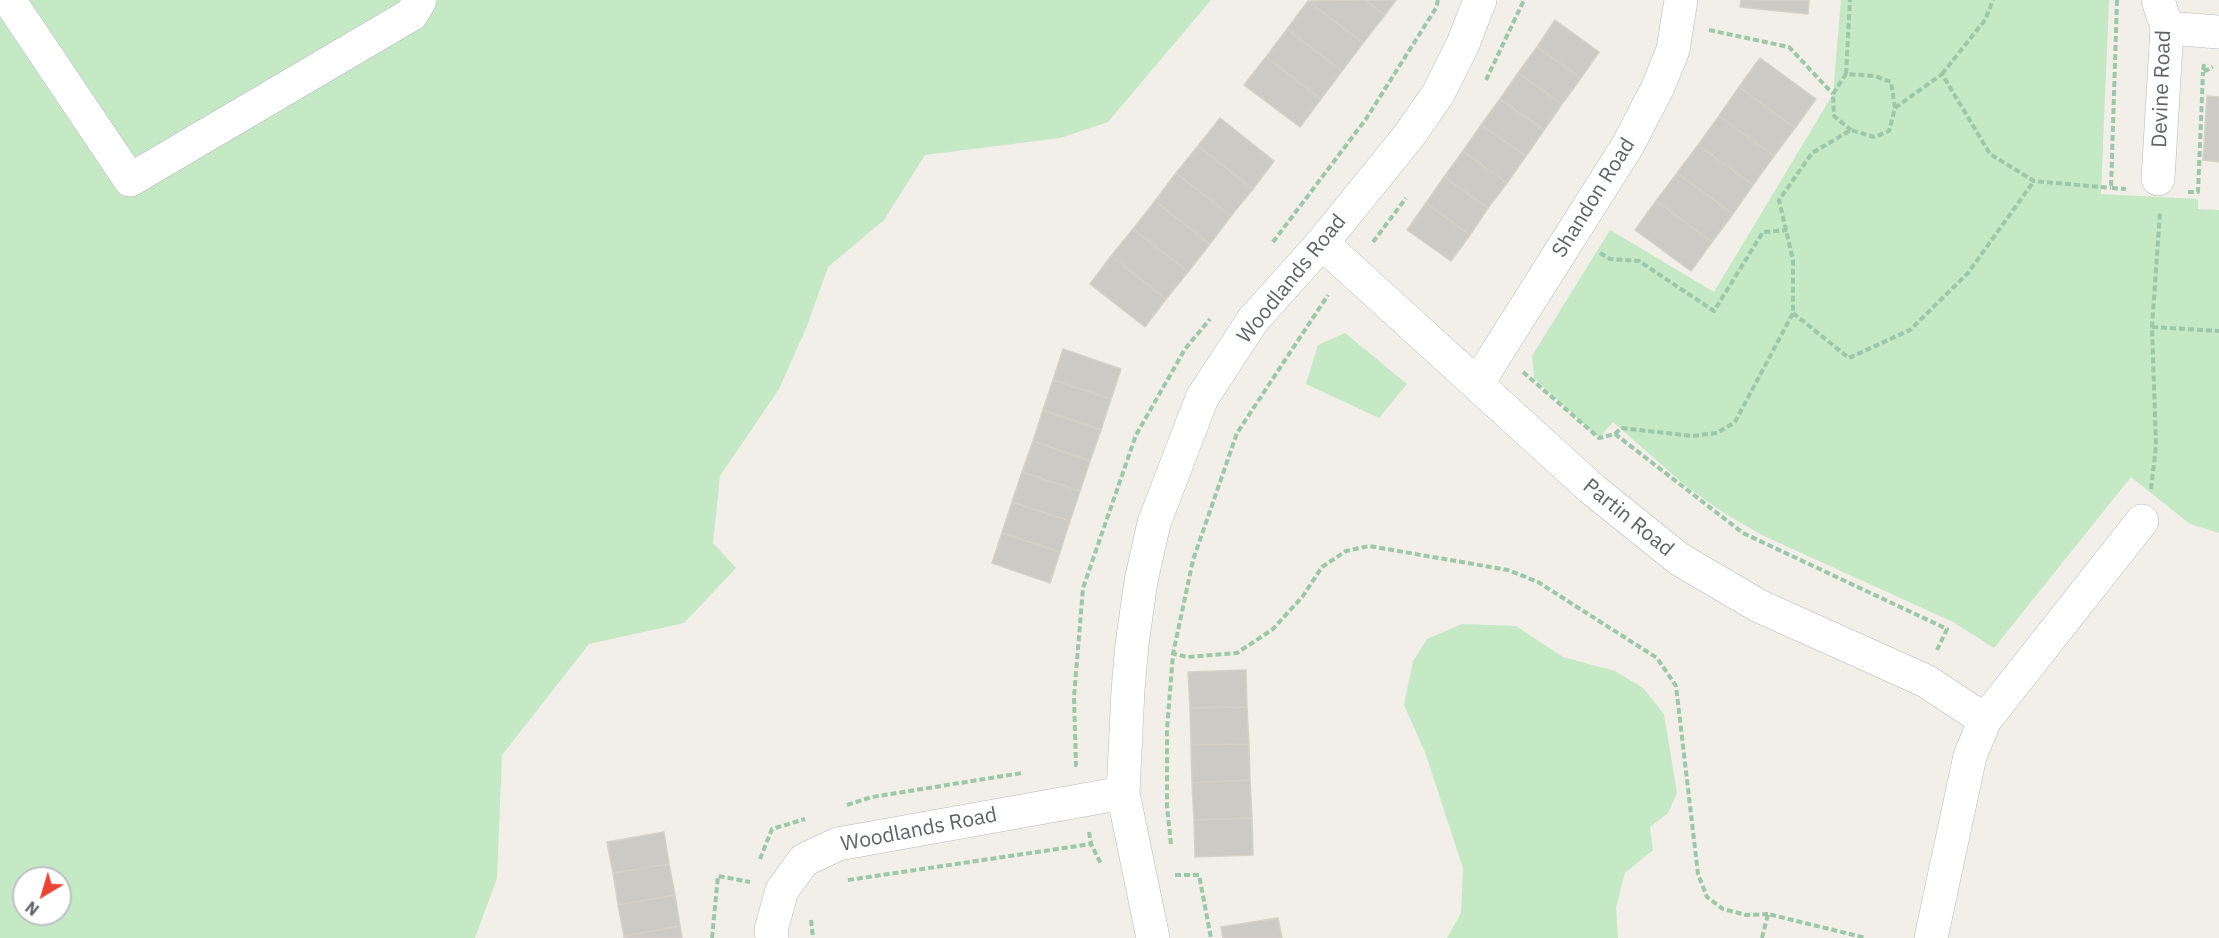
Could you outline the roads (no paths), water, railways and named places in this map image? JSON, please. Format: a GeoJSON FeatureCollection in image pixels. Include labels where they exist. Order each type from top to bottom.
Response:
{"type":"FeatureCollection","features":[{"type":"Feature","properties":{"kind":"street"},"geometry":{"type":"LineString","coordinates":[[9,0],[130,180],[412,14],[420,0]]}},
{"type":"Feature","properties":{"kind":"street","name":"Woodlands Road"},"geometry":{"type":"LineString","coordinates":[[1153,938],[1123,793],[1132,645],[1141,581],[1154,523],[1202,398],[1253,320],[1322,243],[1408,137],[1438,94],[1463,44],[1480,0]]}},
{"type":"Feature","properties":{"kind":"street","name":"Shandon Road"},"geometry":{"type":"LineString","coordinates":[[1477,384],[1628,146],[1658,87],[1673,50],[1679,11]]}},
{"type":"Feature","properties":{"kind":"street"},"geometry":{"type":"LineString","coordinates":[[2163,14],[2219,32]]}},
{"type":"Feature","properties":{"kind":"street","name":"Devine Road"},"geometry":{"type":"LineString","coordinates":[[2158,179],[2163,14]]}},
{"type":"Feature","properties":{"kind":"street","name":"Partin Road"},"geometry":{"type":"LineString","coordinates":[[1322,243],[1592,489],[1679,559],[1759,606],[1926,681],[1985,720]]}},
{"type":"Feature","properties":{"kind":"street"},"geometry":{"type":"LineString","coordinates":[[1930,938],[1970,756],[1985,720],[2146,506]]}},
{"type":"Feature","properties":{"kind":"street","name":"Woodlands Road"},"geometry":{"type":"LineString","coordinates":[[772,938],[771,930],[782,890],[804,860],[838,844],[1123,793]]}}]}
